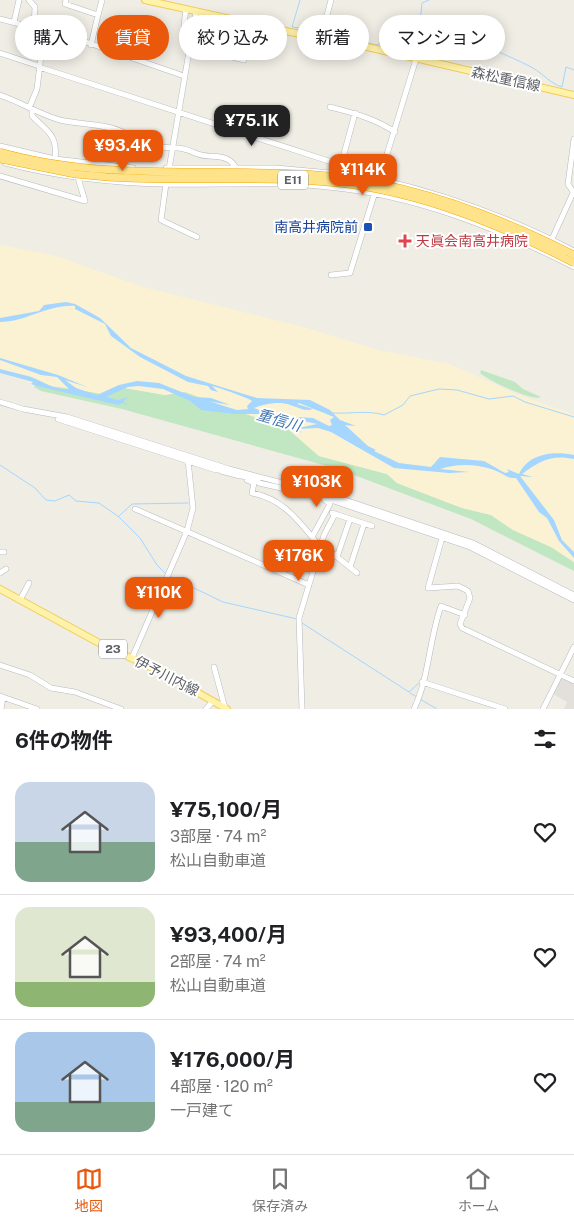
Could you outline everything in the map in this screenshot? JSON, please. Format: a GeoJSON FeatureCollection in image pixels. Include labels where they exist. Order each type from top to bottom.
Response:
{"type":"FeatureCollection","features":[{"type":"Feature","properties":{"kind":"highway","name":"E11"},"geometry":{"type":"LineString","coordinates":[[0,152],[47,163],[107,170],[306,174],[370,182],[440,200],[482,214],[522,230],[574,256]]}},
{"type":"Feature","properties":{"kind":"highway","name":"E11"},"geometry":{"type":"LineString","coordinates":[[0,160],[107,177],[306,180],[369,188],[400,194],[479,220],[519,236],[574,263]]}},
{"type":"Feature","properties":{"kind":"main road","name":"森松重信線"},"geometry":{"type":"LineString","coordinates":[[145,0],[297,33]]}},
{"type":"Feature","properties":{"kind":"main road","name":"森松重信線"},"geometry":{"type":"LineString","coordinates":[[420,60],[574,95]]}},
{"type":"Feature","properties":{"kind":"main road","name":"伊予川内線"},"geometry":{"type":"LineString","coordinates":[[0,588],[102,644],[226,708]]}},
{"type":"Feature","properties":{"kind":"street"},"geometry":{"type":"LineString","coordinates":[[0,19],[14,22],[19,0]]}},
{"type":"Feature","properties":{"kind":"street"},"geometry":{"type":"LineString","coordinates":[[30,0],[35,7],[35,15]]}},
{"type":"Feature","properties":{"kind":"street"},"geometry":{"type":"LineString","coordinates":[[66,0],[65,4],[98,15],[102,0]]}},
{"type":"Feature","properties":{"kind":"street"},"geometry":{"type":"LineString","coordinates":[[327,15],[331,0]]}},
{"type":"Feature","properties":{"kind":"street"},"geometry":{"type":"LineString","coordinates":[[185,15],[186,9]]}},
{"type":"Feature","properties":{"kind":"street"},"geometry":{"type":"LineString","coordinates":[[195,15],[196,11]]}},
{"type":"Feature","properties":{"kind":"street"},"geometry":{"type":"LineString","coordinates":[[91,45],[97,19]]}},
{"type":"Feature","properties":{"kind":"street"},"geometry":{"type":"LineString","coordinates":[[87,44],[97,47]]}},
{"type":"Feature","properties":{"kind":"street"},"geometry":{"type":"LineString","coordinates":[[0,53],[177,113],[366,173],[367,175]]}},
{"type":"Feature","properties":{"kind":"street"},"geometry":{"type":"LineString","coordinates":[[40,60],[31,109],[32,116],[46,128],[54,140],[55,159]]}},
{"type":"Feature","properties":{"kind":"street"},"geometry":{"type":"LineString","coordinates":[[136,60],[184,76]]}},
{"type":"Feature","properties":{"kind":"street"},"geometry":{"type":"LineString","coordinates":[[169,168],[187,60]]}},
{"type":"Feature","properties":{"kind":"street"},"geometry":{"type":"LineString","coordinates":[[0,146],[55,159],[100,165],[236,168],[339,172],[367,175],[376,172],[384,164],[416,60]]}},
{"type":"Feature","properties":{"kind":"street"},"geometry":{"type":"LineString","coordinates":[[0,95],[61,120],[101,126],[123,132],[148,145],[187,148],[199,154],[223,157],[236,168]]}},
{"type":"Feature","properties":{"kind":"street"},"geometry":{"type":"LineString","coordinates":[[330,107],[380,122],[395,132]]}},
{"type":"Feature","properties":{"kind":"street"},"geometry":{"type":"LineString","coordinates":[[339,172],[355,113]]}},
{"type":"Feature","properties":{"kind":"street"},"geometry":{"type":"LineString","coordinates":[[552,239],[573,193],[568,184],[574,139]]}},
{"type":"Feature","properties":{"kind":"street"},"geometry":{"type":"LineString","coordinates":[[0,160],[78,178],[166,184],[305,185],[374,194],[406,201],[467,219],[498,231],[574,268]]}},
{"type":"Feature","properties":{"kind":"street"},"geometry":{"type":"LineString","coordinates":[[331,275],[350,273],[378,179],[376,172]]}},
{"type":"Feature","properties":{"kind":"street"},"geometry":{"type":"LineString","coordinates":[[0,176],[85,201],[78,178]]}},
{"type":"Feature","properties":{"kind":"street"},"geometry":{"type":"LineString","coordinates":[[378,179],[441,194],[503,218],[552,239],[574,251]]}},
{"type":"Feature","properties":{"kind":"street"},"geometry":{"type":"LineString","coordinates":[[166,184],[161,220],[197,238]]}},
{"type":"Feature","properties":{"kind":"street"},"geometry":{"type":"LineString","coordinates":[[0,402],[48,415],[216,470],[257,480],[259,483],[312,494],[470,547],[574,600]]}},
{"type":"Feature","properties":{"kind":"street"},"geometry":{"type":"LineString","coordinates":[[48,415],[67,417],[229,469],[300,487],[473,543],[574,595]]}},
{"type":"Feature","properties":{"kind":"street"},"geometry":{"type":"LineString","coordinates":[[132,658],[186,531],[193,508],[188,460]]}},
{"type":"Feature","properties":{"kind":"street"},"geometry":{"type":"LineString","coordinates":[[216,470],[229,469]]}},
{"type":"Feature","properties":{"kind":"street"},"geometry":{"type":"LineString","coordinates":[[238,475],[254,483],[252,492],[269,496],[287,509],[317,543],[322,544],[357,573]]}},
{"type":"Feature","properties":{"kind":"street"},"geometry":{"type":"LineString","coordinates":[[300,487],[330,502],[312,537]]}},
{"type":"Feature","properties":{"kind":"street"},"geometry":{"type":"LineString","coordinates":[[135,509],[309,585]]}},
{"type":"Feature","properties":{"kind":"street"},"geometry":{"type":"LineString","coordinates":[[327,511],[372,526]]}},
{"type":"Feature","properties":{"kind":"street"},"geometry":{"type":"LineString","coordinates":[[303,709],[299,618],[322,544],[335,514]]}},
{"type":"Feature","properties":{"kind":"street"},"geometry":{"type":"LineString","coordinates":[[337,557],[350,519]]}},
{"type":"Feature","properties":{"kind":"street"},"geometry":{"type":"LineString","coordinates":[[350,567],[364,524]]}},
{"type":"Feature","properties":{"kind":"street"},"geometry":{"type":"LineString","coordinates":[[442,538],[428,588],[466,588],[470,598],[460,624],[462,628],[574,681]]}},
{"type":"Feature","properties":{"kind":"street"},"geometry":{"type":"LineString","coordinates":[[0,573],[6,568]]}},
{"type":"Feature","properties":{"kind":"street"},"geometry":{"type":"LineString","coordinates":[[20,600],[29,583]]}},
{"type":"Feature","properties":{"kind":"street"},"geometry":{"type":"LineString","coordinates":[[413,709],[421,697],[422,682],[434,628],[442,606],[464,615]]}},
{"type":"Feature","properties":{"kind":"street"},"geometry":{"type":"LineString","coordinates":[[543,709],[574,647]]}},
{"type":"Feature","properties":{"kind":"street"},"geometry":{"type":"LineString","coordinates":[[0,665],[30,675],[52,688],[76,692],[121,709]]}},
{"type":"Feature","properties":{"kind":"street"},"geometry":{"type":"LineString","coordinates":[[214,667],[226,708]]}},
{"type":"Feature","properties":{"kind":"street"},"geometry":{"type":"LineString","coordinates":[[422,682],[505,709]]}},
{"type":"Feature","properties":{"kind":"street"},"geometry":{"type":"LineString","coordinates":[[1,709],[1,697],[22,706],[38,709]]}},
{"type":"Feature","properties":{"kind":"street"},"geometry":{"type":"LineString","coordinates":[[206,709],[213,701]]}},
{"type":"Feature","properties":{"kind":"shaded area"},"geometry":{"type":"Polygon","coordinates":[[[561,676],[574,683],[574,709],[564,709],[567,702],[553,694],[561,676]]]}},
{"type":"Feature","properties":{"kind":"green space"},"geometry":{"type":"Polygon","coordinates":[[[481,370],[515,382],[523,389],[541,397],[536,398],[510,390],[480,373],[481,370]]]}},
{"type":"Feature","properties":{"kind":"green space"},"geometry":{"type":"Polygon","coordinates":[[[36,384],[84,391],[114,392],[125,388],[165,395],[185,392],[288,429],[319,456],[387,474],[397,483],[462,508],[491,515],[513,530],[551,547],[574,562],[574,571],[471,519],[338,469],[122,409],[41,391],[34,387],[36,384]]]}},
{"type":"Feature","properties":{"kind":"sand"},"geometry":{"type":"Polygon","coordinates":[[[0,245],[53,255],[143,287],[307,328],[378,350],[450,364],[516,394],[574,415],[574,562],[551,547],[513,530],[491,515],[462,508],[397,483],[387,474],[319,456],[288,429],[185,392],[165,395],[125,388],[101,394],[63,387],[41,386],[0,373],[0,245]]]}},
{"type":"Feature","properties":{"kind":"water","name":"重信川"},"geometry":{"type":"Polygon","coordinates":[[[66,302],[75,304],[100,318],[131,348],[186,376],[257,398],[310,400],[330,410],[340,420],[356,426],[345,425],[368,446],[376,450],[374,451],[399,463],[431,467],[440,457],[484,461],[505,473],[509,472],[507,469],[519,474],[529,462],[543,455],[558,453],[574,455],[574,459],[559,457],[546,460],[534,465],[522,474],[533,477],[520,476],[554,520],[562,540],[574,552],[574,558],[559,541],[547,518],[539,512],[516,478],[507,477],[494,470],[481,466],[467,465],[440,469],[469,472],[449,473],[394,468],[331,432],[318,428],[298,429],[302,433],[261,417],[260,414],[235,414],[201,410],[190,401],[163,389],[139,386],[128,387],[106,397],[118,400],[128,397],[123,402],[129,406],[122,403],[118,405],[37,386],[31,384],[33,382],[0,373],[0,369],[28,376],[48,385],[69,389],[57,377],[41,375],[0,360],[0,358],[58,375],[87,387],[65,380],[76,388],[97,395],[119,385],[137,381],[159,383],[194,397],[211,398],[230,405],[207,401],[237,410],[248,409],[247,406],[252,401],[212,386],[218,392],[211,390],[208,386],[188,382],[140,357],[111,336],[105,324],[75,309],[75,306],[65,306],[19,319],[0,322],[0,318],[39,311],[44,305],[66,302]],[[277,403],[254,408],[284,420],[296,417],[313,418],[329,426],[332,425],[330,420],[334,417],[299,403],[297,404],[313,409],[304,410],[277,403]],[[295,419],[285,421],[303,427],[317,424],[295,419]]]}},
{"type":"Feature","properties":{"kind":"waterway"},"geometry":{"type":"LineString","coordinates":[[297,28],[292,27],[300,0]]}},
{"type":"Feature","properties":{"kind":"waterway"},"geometry":{"type":"LineString","coordinates":[[369,43],[377,45],[387,40],[414,34],[419,31],[422,3],[429,0]]}},
{"type":"Feature","properties":{"kind":"waterway"},"geometry":{"type":"LineString","coordinates":[[505,55],[533,68],[550,81],[562,87],[566,67],[574,70]]}},
{"type":"Feature","properties":{"kind":"waterway"},"geometry":{"type":"LineString","coordinates":[[333,413],[365,412],[384,415],[403,405],[410,396],[439,389],[457,390],[489,399],[513,396],[525,402],[574,417]]}},
{"type":"Feature","properties":{"kind":"waterway"},"geometry":{"type":"LineString","coordinates":[[0,465],[35,488],[46,500],[55,501],[69,495],[76,501],[99,503],[119,517],[140,538],[157,565],[165,573]]}},
{"type":"Feature","properties":{"kind":"waterway"},"geometry":{"type":"LineString","coordinates":[[119,516],[132,504],[188,503]]}},
{"type":"Feature","properties":{"kind":"waterway"},"geometry":{"type":"LineString","coordinates":[[169,576],[223,602],[297,619]]}},
{"type":"Feature","properties":{"kind":"waterway"},"geometry":{"type":"LineString","coordinates":[[302,623],[409,692],[419,683]]}},
{"type":"Feature","properties":{"kind":"waterway"},"geometry":{"type":"LineString","coordinates":[[410,693],[417,697]]}},
{"type":"Feature","properties":{"kind":"waterway"},"geometry":{"type":"LineString","coordinates":[[420,699],[437,709]]}},
{"type":"Feature","properties":{"kind":"place","name":"南高井病院前"},"geometry":{"type":"Point","coordinates":[368,227]}},
{"type":"Feature","properties":{"kind":"place","name":"天眞会南高井病院"},"geometry":{"type":"Point","coordinates":[405,241]}}]}
